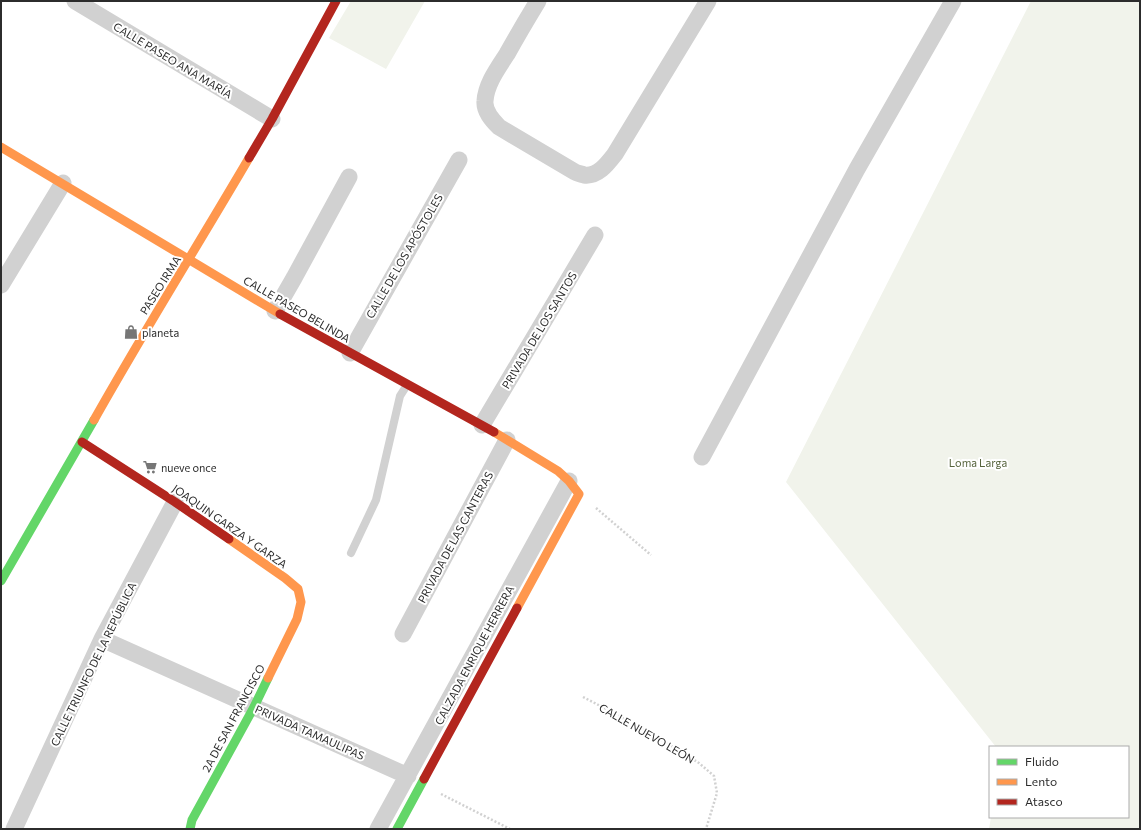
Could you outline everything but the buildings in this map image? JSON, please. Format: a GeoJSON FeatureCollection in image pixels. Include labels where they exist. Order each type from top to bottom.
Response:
{"type":"FeatureCollection","features":[{"type":"Feature","properties":{"kind":"street","name":"CALLE PASEO ANA MARÍA"},"geometry":{"type":"LineString","coordinates":[[75,1],[272,119]]}},
{"type":"Feature","properties":{"kind":"street","name":"PASEO IRMA"},"geometry":{"type":"LineString","coordinates":[[1,581],[129,358],[272,119],[336,1]]}},
{"type":"Feature","properties":{"kind":"street"},"geometry":{"type":"LineString","coordinates":[[538,1],[494,75],[484,102],[486,111],[499,127],[574,172],[585,175],[592,174],[600,170],[615,154],[708,1]]}},
{"type":"Feature","properties":{"kind":"street"},"geometry":{"type":"LineString","coordinates":[[702,457],[857,169],[953,1]]}},
{"type":"Feature","properties":{"kind":"street","name":"CALLE PASEO BELINDA"},"geometry":{"type":"LineString","coordinates":[[1,147],[275,311],[350,354],[482,425],[558,471],[574,487]]}},
{"type":"Feature","properties":{"kind":"street","name":"CALLE DE LOS APÓSTOLES"},"geometry":{"type":"LineString","coordinates":[[350,354],[459,160]]}},
{"type":"Feature","properties":{"kind":"street"},"geometry":{"type":"LineString","coordinates":[[275,311],[349,177]]}},
{"type":"Feature","properties":{"kind":"street"},"geometry":{"type":"LineString","coordinates":[[1,284],[63,183]]}},
{"type":"Feature","properties":{"kind":"street","name":"PRIVADA DE LOS SANTOS"},"geometry":{"type":"LineString","coordinates":[[482,425],[595,235]]}},
{"type":"Feature","properties":{"kind":"street","name":"PRIVADA DE LAS CANTERAS"},"geometry":{"type":"LineString","coordinates":[[403,634],[507,440]]}},
{"type":"Feature","properties":{"kind":"street","name":"JOAQUIN GARZA Y GARZA"},"geometry":{"type":"LineString","coordinates":[[82,442],[175,502],[285,578],[298,589],[301,602],[297,619]]}},
{"type":"Feature","properties":{"kind":"street","name":"CALZADA ENRIQUE HERRERA"},"geometry":{"type":"LineString","coordinates":[[397,829],[415,780],[551,511],[574,487]]}},
{"type":"Feature","properties":{"kind":"street","name":"CALLE TRIUNFO DE LA REPÚBLICA"},"geometry":{"type":"LineString","coordinates":[[14,829],[102,639],[175,502]]}},
{"type":"Feature","properties":{"kind":"street","name":"2A DE SAN FRANCISCO"},"geometry":{"type":"LineString","coordinates":[[190,829],[192,820],[254,707],[297,619]]}},
{"type":"Feature","properties":{"kind":"street","name":"PRIVADA TAMAULIPAS"},"geometry":{"type":"LineString","coordinates":[[102,639],[415,780]]}},
{"type":"Feature","properties":{"kind":"street","name":"CALZADA ENRIQUE HERRERA"},"geometry":{"type":"LineString","coordinates":[[378,829],[415,780]]}},
{"type":"Feature","properties":{"kind":"lane"},"geometry":{"type":"LineString","coordinates":[[351,553],[376,500],[400,396],[407,384]]}},
{"type":"Feature","properties":{"kind":"path"},"geometry":{"type":"LineString","coordinates":[[574,487],[651,555]]}},
{"type":"Feature","properties":{"kind":"path","name":"CALLE NUEVO LEÓN"},"geometry":{"type":"LineString","coordinates":[[583,697],[675,748],[699,763],[714,776],[717,793],[706,829]]}},
{"type":"Feature","properties":{"kind":"path"},"geometry":{"type":"LineString","coordinates":[[415,780],[510,829]]}},
{"type":"Feature","properties":{"kind":"green space"},"geometry":{"type":"Polygon","coordinates":[[[351,1],[425,1],[386,69],[329,38],[351,1]]]}},
{"type":"Feature","properties":{"kind":"green space","name":"Loma Larga"},"geometry":{"type":"Polygon","coordinates":[[[1031,1],[1140,1],[1140,829],[989,829],[991,818],[1129,818],[1129,746],[995,746],[786,482],[1031,1]]]}},
{"type":"Feature","properties":{"kind":"traffic: fast"},"geometry":{"type":"LineString","coordinates":[[1,581],[94,420]]}},
{"type":"Feature","properties":{"kind":"traffic: fast"},"geometry":{"type":"LineString","coordinates":[[190,829],[192,820],[254,707],[268,678]]}},
{"type":"Feature","properties":{"kind":"traffic: fast"},"geometry":{"type":"LineString","coordinates":[[397,829],[424,779]]}},
{"type":"Feature","properties":{"kind":"traffic: slow"},"geometry":{"type":"LineString","coordinates":[[1,147],[280,314]]}},
{"type":"Feature","properties":{"kind":"traffic: slow"},"geometry":{"type":"LineString","coordinates":[[94,420],[249,158]]}},
{"type":"Feature","properties":{"kind":"traffic: slow"},"geometry":{"type":"LineString","coordinates":[[494,432],[558,471],[569,481],[579,494],[517,608]]}},
{"type":"Feature","properties":{"kind":"traffic: slow"},"geometry":{"type":"LineString","coordinates":[[229,539],[285,578],[298,589],[301,602],[297,619],[268,678]]}},
{"type":"Feature","properties":{"kind":"traffic: jam"},"geometry":{"type":"LineString","coordinates":[[249,158],[272,119],[336,1]]}},
{"type":"Feature","properties":{"kind":"traffic: jam"},"geometry":{"type":"LineString","coordinates":[[280,314],[494,432]]}},
{"type":"Feature","properties":{"kind":"traffic: jam"},"geometry":{"type":"LineString","coordinates":[[82,442],[229,539]]}},
{"type":"Feature","properties":{"kind":"traffic: jam"},"geometry":{"type":"LineString","coordinates":[[424,779],[517,608]]}},
{"type":"Feature","properties":{"kind":"place","name":"planeta"},"geometry":{"type":"Point","coordinates":[131,332]}},
{"type":"Feature","properties":{"kind":"place","name":"nueve once"},"geometry":{"type":"Point","coordinates":[150,467]}}]}
